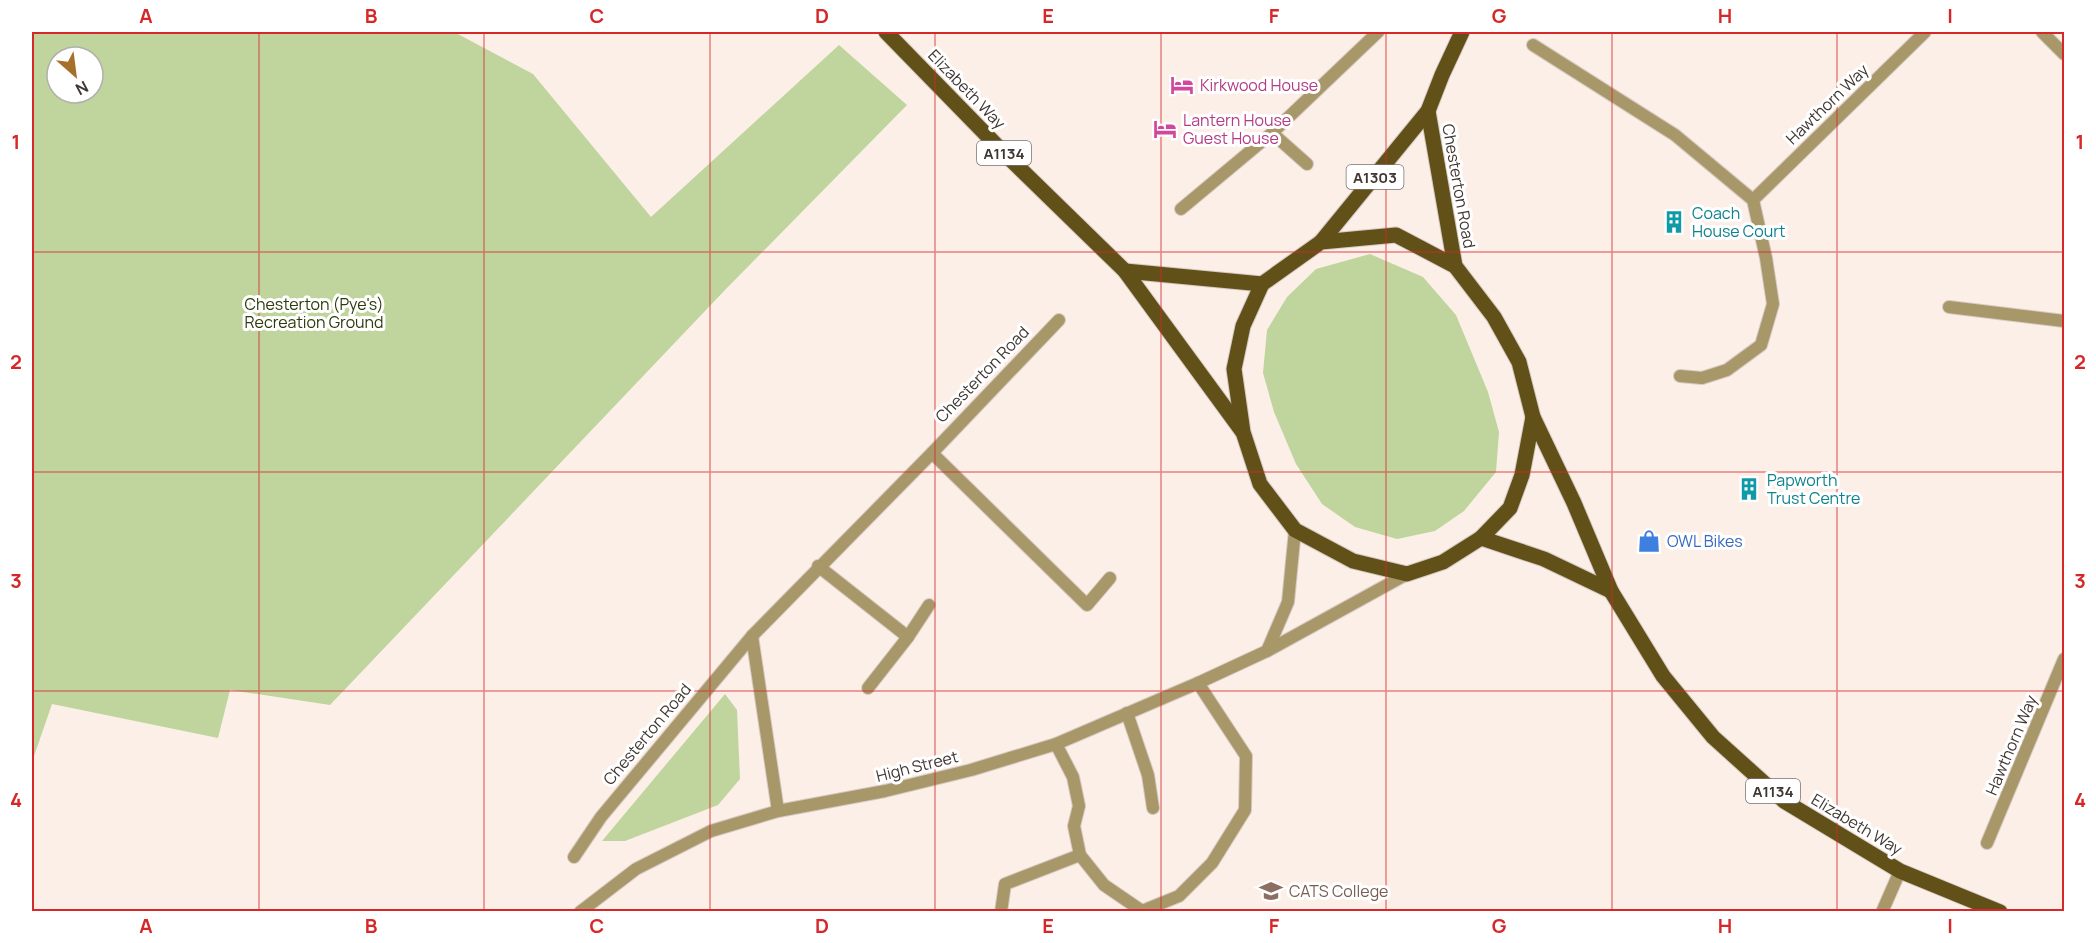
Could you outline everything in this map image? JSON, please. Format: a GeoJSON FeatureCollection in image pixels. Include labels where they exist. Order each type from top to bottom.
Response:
{"type":"FeatureCollection","features":[{"type":"Feature","properties":{"kind":"main road","name":"Elizabeth Way"},"geometry":{"type":"LineString","coordinates":[[886,32],[1008,157],[1125,271],[1243,432]]}},
{"type":"Feature","properties":{"kind":"main road","name":"Chesterton Road"},"geometry":{"type":"LineString","coordinates":[[1321,242],[1428,111],[1462,32]]}},
{"type":"Feature","properties":{"kind":"main road","name":"Chesterton Road"},"geometry":{"type":"LineString","coordinates":[[1428,111],[1455,266]]}},
{"type":"Feature","properties":{"kind":"main road"},"geometry":{"type":"LineString","coordinates":[[1396,235],[1455,266],[1494,317],[1519,362],[1533,417],[1522,475],[1510,508],[1481,538],[1443,562],[1407,574],[1353,561],[1295,530],[1260,484],[1243,432],[1234,369],[1243,326],[1262,284],[1321,242],[1396,235]]}},
{"type":"Feature","properties":{"kind":"main road"},"geometry":{"type":"LineString","coordinates":[[1125,271],[1262,284]]}},
{"type":"Feature","properties":{"kind":"main road","name":"Elizabeth Way"},"geometry":{"type":"LineString","coordinates":[[1533,417],[1574,503],[1611,591],[1663,676],[1713,737],[1784,801],[1900,872],[2000,912]]}},
{"type":"Feature","properties":{"kind":"main road"},"geometry":{"type":"LineString","coordinates":[[1481,538],[1544,559],[1611,591]]}},
{"type":"Feature","properties":{"kind":"street"},"geometry":{"type":"LineString","coordinates":[[1181,209],[1272,133],[1378,32]]}},
{"type":"Feature","properties":{"kind":"street","name":"Hawthorn Way"},"geometry":{"type":"LineString","coordinates":[[1753,200],[1925,32]]}},
{"type":"Feature","properties":{"kind":"street"},"geometry":{"type":"LineString","coordinates":[[2042,32],[2064,54]]}},
{"type":"Feature","properties":{"kind":"street"},"geometry":{"type":"LineString","coordinates":[[1533,45],[1675,135],[1753,200],[1766,258],[1773,304],[1761,345],[1727,370],[1702,378],[1680,375]]}},
{"type":"Feature","properties":{"kind":"street"},"geometry":{"type":"LineString","coordinates":[[1272,133],[1307,164]]}},
{"type":"Feature","properties":{"kind":"street"},"geometry":{"type":"LineString","coordinates":[[1949,307],[2064,321]]}},
{"type":"Feature","properties":{"kind":"street","name":"Chesterton Road"},"geometry":{"type":"LineString","coordinates":[[574,857],[601,818],[752,636],[1059,320]]}},
{"type":"Feature","properties":{"kind":"street"},"geometry":{"type":"LineString","coordinates":[[932,453],[1087,605],[1110,578]]}},
{"type":"Feature","properties":{"kind":"street"},"geometry":{"type":"LineString","coordinates":[[1267,651],[1288,602],[1295,530]]}},
{"type":"Feature","properties":{"kind":"street"},"geometry":{"type":"LineString","coordinates":[[818,566],[908,637]]}},
{"type":"Feature","properties":{"kind":"street","name":"High Street"},"geometry":{"type":"LineString","coordinates":[[580,912],[636,869],[711,831],[778,811],[896,788],[971,770],[1056,744],[1267,651],[1407,574]]}},
{"type":"Feature","properties":{"kind":"street"},"geometry":{"type":"LineString","coordinates":[[868,688],[908,637],[929,605]]}},
{"type":"Feature","properties":{"kind":"street"},"geometry":{"type":"LineString","coordinates":[[752,636],[778,811]]}},
{"type":"Feature","properties":{"kind":"street","name":"Hawthorn Way"},"geometry":{"type":"LineString","coordinates":[[1987,843],[2064,659]]}},
{"type":"Feature","properties":{"kind":"street"},"geometry":{"type":"LineString","coordinates":[[1056,744],[1073,777],[1079,806],[1074,826],[1080,855],[1104,885],[1142,911],[1179,896],[1212,863],[1245,810],[1246,756],[1198,683]]}},
{"type":"Feature","properties":{"kind":"street"},"geometry":{"type":"LineString","coordinates":[[1127,713],[1148,775],[1153,808]]}},
{"type":"Feature","properties":{"kind":"street"},"geometry":{"type":"LineString","coordinates":[[1001,912],[1005,884],[1080,855]]}},
{"type":"Feature","properties":{"kind":"street"},"geometry":{"type":"LineString","coordinates":[[1882,912],[1900,872]]}},
{"type":"Feature","properties":{"kind":"green space","name":"Chesterton (Pye's) Recreation Ground"},"geometry":{"type":"Polygon","coordinates":[[[32,32],[454,32],[533,74],[651,217],[839,45],[907,105],[725,290],[330,705],[230,690],[218,738],[52,704],[32,762],[32,32]]]}},
{"type":"Feature","properties":{"kind":"green space"},"geometry":{"type":"Polygon","coordinates":[[[1370,254],[1423,277],[1456,315],[1488,392],[1499,432],[1496,472],[1464,511],[1435,531],[1397,539],[1355,527],[1322,504],[1296,464],[1274,412],[1263,373],[1267,330],[1287,297],[1316,269],[1370,254]]]}},
{"type":"Feature","properties":{"kind":"green space"},"geometry":{"type":"Polygon","coordinates":[[[725,694],[737,710],[740,779],[718,805],[625,841],[602,841],[725,694]]]}},
{"type":"Feature","properties":{"kind":"place","name":"Kirkwood House"},"geometry":{"type":"Point","coordinates":[1182,85]}},
{"type":"Feature","properties":{"kind":"place","name":"Lantern House Guest House"},"geometry":{"type":"Point","coordinates":[1165,129]}},
{"type":"Feature","properties":{"kind":"place","name":"Coach House Court"},"geometry":{"type":"Point","coordinates":[1674,222]}},
{"type":"Feature","properties":{"kind":"place","name":"Papworth Trust Centre"},"geometry":{"type":"Point","coordinates":[1749,489]}},
{"type":"Feature","properties":{"kind":"place","name":"OWL Bikes"},"geometry":{"type":"Point","coordinates":[1649,541]}},
{"type":"Feature","properties":{"kind":"place","name":"CATS College"},"geometry":{"type":"Point","coordinates":[1271,891]}}]}
